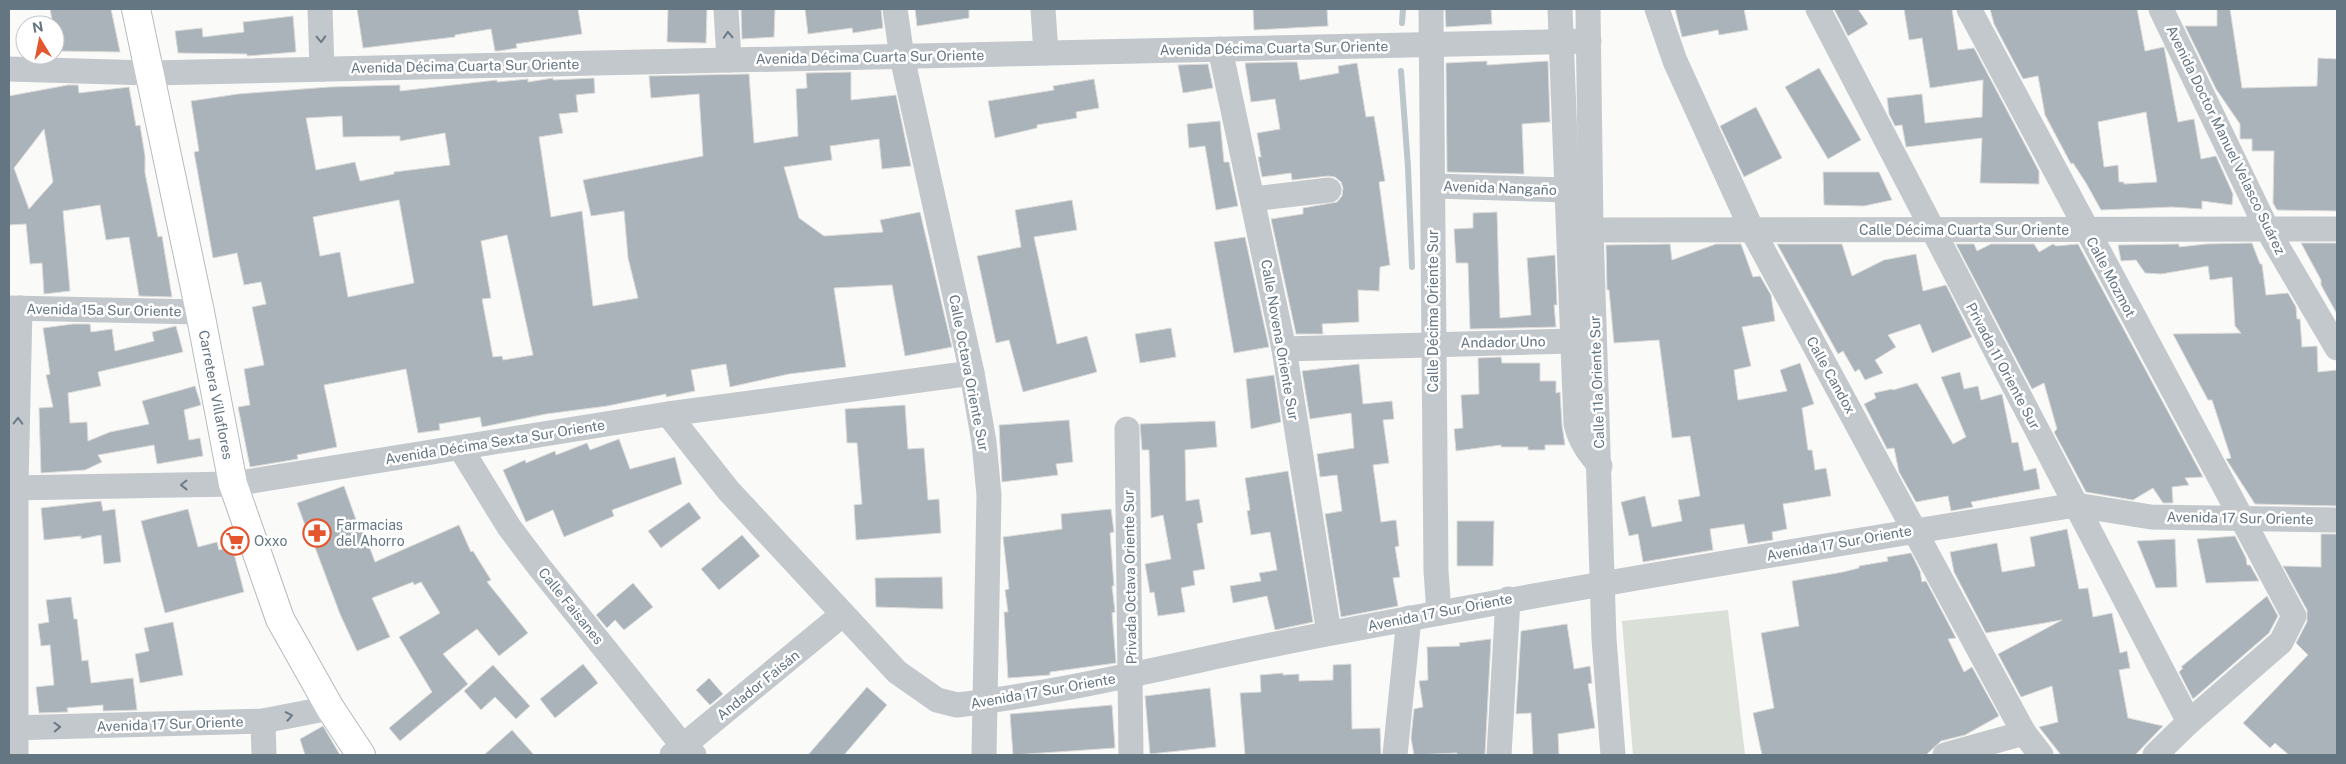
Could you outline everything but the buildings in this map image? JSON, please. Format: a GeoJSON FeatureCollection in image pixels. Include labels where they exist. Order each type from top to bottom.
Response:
{"type":"FeatureCollection","features":[{"type":"Feature","properties":{"kind":"main road","name":"Carretera Villaflores"},"geometry":{"type":"LineString","coordinates":[[136,9],[200,312],[233,484],[280,619],[330,708],[361,755]]}},
{"type":"Feature","properties":{"kind":"street"},"geometry":{"type":"LineString","coordinates":[[320,9],[322,69]]}},
{"type":"Feature","properties":{"kind":"street"},"geometry":{"type":"LineString","coordinates":[[726,9],[729,60]]}},
{"type":"Feature","properties":{"kind":"street"},"geometry":{"type":"LineString","coordinates":[[895,9],[902,57]]}},
{"type":"Feature","properties":{"kind":"street"},"geometry":{"type":"LineString","coordinates":[[1043,9],[1046,53]]}},
{"type":"Feature","properties":{"kind":"street","name":"Calle Décima Oriente Sur"},"geometry":{"type":"LineString","coordinates":[[1431,9],[1436,571],[1439,613]]}},
{"type":"Feature","properties":{"kind":"street","name":"Calle 11a Oriente Sur"},"geometry":{"type":"LineString","coordinates":[[1560,9],[1576,424],[1579,437],[1585,449],[1600,466]]}},
{"type":"Feature","properties":{"kind":"street","name":"Calle 11a Oriente Sur"},"geometry":{"type":"LineString","coordinates":[[1588,9],[1591,230],[1604,583],[1604,639],[1613,755]]}},
{"type":"Feature","properties":{"kind":"street","name":"Calle Candox"},"geometry":{"type":"LineString","coordinates":[[1657,9],[1675,61],[1752,230],[2024,733],[2041,755]]}},
{"type":"Feature","properties":{"kind":"street","name":"Privada 11 Oriente Sur"},"geometry":{"type":"LineString","coordinates":[[1818,9],[1931,230],[2189,722]]}},
{"type":"Feature","properties":{"kind":"street","name":"Calle Mozmot"},"geometry":{"type":"LineString","coordinates":[[1969,9],[2294,616],[2281,642],[2189,722]]}},
{"type":"Feature","properties":{"kind":"street","name":"Avenida Doctor Manuel Velasco Suárez"},"geometry":{"type":"LineString","coordinates":[[2162,9],[2267,229],[2337,348]]}},
{"type":"Feature","properties":{"kind":"street","name":"Avenida Décima Cuarta Sur Oriente"},"geometry":{"type":"LineString","coordinates":[[9,69],[150,73],[1589,41]]}},
{"type":"Feature","properties":{"kind":"street","name":"Calle Novena Oriente Sur"},"geometry":{"type":"LineString","coordinates":[[1220,49],[1284,349],[1329,633]]}},
{"type":"Feature","properties":{"kind":"street","name":"Calle Octava Oriente Sur"},"geometry":{"type":"LineString","coordinates":[[902,57],[972,373],[984,442],[989,495],[984,755]]}},
{"type":"Feature","properties":{"kind":"street","name":"Avenida Nangaño"},"geometry":{"type":"LineString","coordinates":[[1432,186],[1567,190]]}},
{"type":"Feature","properties":{"kind":"street"},"geometry":{"type":"LineString","coordinates":[[1253,199],[1329,190]]}},
{"type":"Feature","properties":{"kind":"street","name":"Calle Décima Cuarta Sur Oriente"},"geometry":{"type":"LineString","coordinates":[[1591,230],[2337,229]]}},
{"type":"Feature","properties":{"kind":"street"},"geometry":{"type":"LineString","coordinates":[[15,308],[13,728],[16,755]]}},
{"type":"Feature","properties":{"kind":"street","name":"Avenida 15a Sur Oriente"},"geometry":{"type":"LineString","coordinates":[[15,308],[200,312]]}},
{"type":"Feature","properties":{"kind":"street","name":"Andador Uno"},"geometry":{"type":"LineString","coordinates":[[1434,344],[1573,341]]}},
{"type":"Feature","properties":{"kind":"street"},"geometry":{"type":"LineString","coordinates":[[1284,349],[1434,344]]}},
{"type":"Feature","properties":{"kind":"street","name":"Avenida Décima Sexta Sur Oriente"},"geometry":{"type":"LineString","coordinates":[[13,488],[233,484],[461,449],[668,414],[972,373]]}},
{"type":"Feature","properties":{"kind":"street","name":"Avenida 17 Sur Oriente"},"geometry":{"type":"LineString","coordinates":[[668,414],[728,490],[897,672],[938,700],[956,705],[986,702],[1131,675],[1329,633],[1508,599],[2076,504],[2151,517],[2337,520]]}},
{"type":"Feature","properties":{"kind":"street","name":"Privada Octava Oriente Sur"},"geometry":{"type":"LineString","coordinates":[[1127,429],[1131,755]]}},
{"type":"Feature","properties":{"kind":"street","name":"Calle Faisanes"},"geometry":{"type":"LineString","coordinates":[[461,449],[509,527],[683,752]]}},
{"type":"Feature","properties":{"kind":"street"},"geometry":{"type":"LineString","coordinates":[[1499,755],[1508,599]]}},
{"type":"Feature","properties":{"kind":"street","name":"Andador Faisán"},"geometry":{"type":"LineString","coordinates":[[683,752],[843,614]]}},
{"type":"Feature","properties":{"kind":"street"},"geometry":{"type":"LineString","coordinates":[[1395,755],[1409,618]]}},
{"type":"Feature","properties":{"kind":"street","name":"Avenida 17 Sur Oriente"},"geometry":{"type":"LineString","coordinates":[[13,728],[263,721],[330,708]]}},
{"type":"Feature","properties":{"kind":"street"},"geometry":{"type":"LineString","coordinates":[[263,721],[264,755]]}},
{"type":"Feature","properties":{"kind":"street"},"geometry":{"type":"LineString","coordinates":[[2155,755],[2189,722]]}},
{"type":"Feature","properties":{"kind":"street"},"geometry":{"type":"LineString","coordinates":[[1945,755],[2024,733]]}},
{"type":"Feature","properties":{"kind":"shaded area"},"geometry":{"type":"Polygon","coordinates":[[[1728,610],[1745,755],[1633,755],[1622,621],[1728,610]]]}},
{"type":"Feature","properties":{"kind":"waterway"},"geometry":{"type":"LineString","coordinates":[[1402,23],[1403,9]]}},
{"type":"Feature","properties":{"kind":"waterway"},"geometry":{"type":"LineString","coordinates":[[1401,71],[1408,167],[1412,267]]}},
{"type":"Feature","properties":{"kind":"place","name":"Farmacias del Ahorro"},"geometry":{"type":"Point","coordinates":[317,533]}},
{"type":"Feature","properties":{"kind":"place","name":"Oxxo"},"geometry":{"type":"Point","coordinates":[235,541]}}]}
